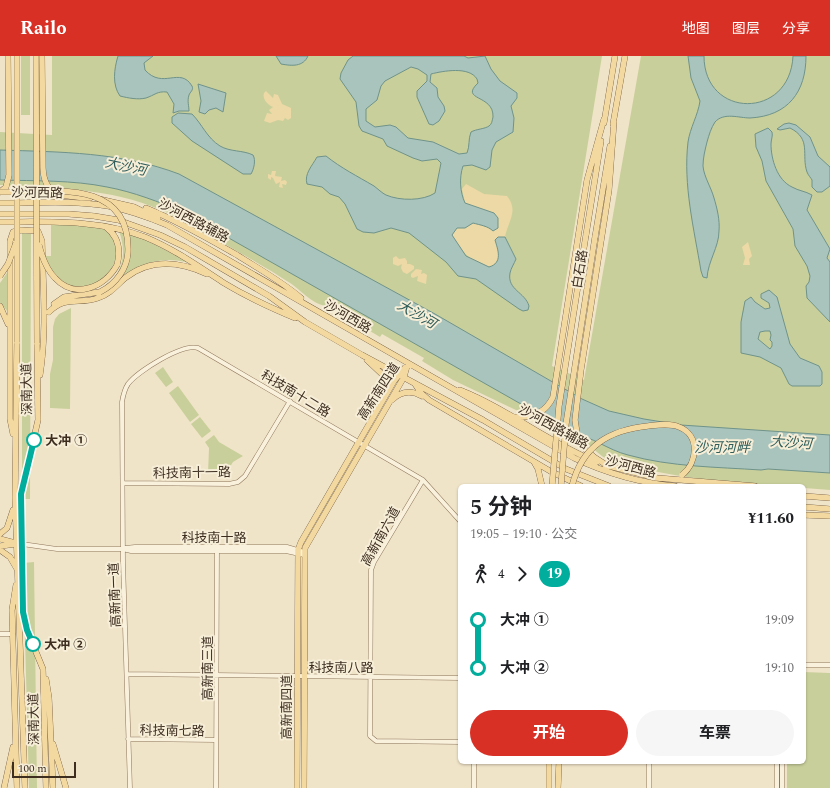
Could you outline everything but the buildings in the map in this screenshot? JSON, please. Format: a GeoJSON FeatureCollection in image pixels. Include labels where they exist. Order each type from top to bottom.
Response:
{"type":"FeatureCollection","features":[{"type":"Feature","properties":{"kind":"main road"},"geometry":{"type":"LineString","coordinates":[[0,192],[6,187],[9,179],[10,139],[8,56]]}},
{"type":"Feature","properties":{"kind":"main road","name":"深南大道"},"geometry":{"type":"LineString","coordinates":[[17,56],[18,226],[15,498],[23,612],[27,630],[43,669],[46,788]]}},
{"type":"Feature","properties":{"kind":"main road","name":"深南大道"},"geometry":{"type":"LineString","coordinates":[[25,788],[18,574],[21,494],[38,420],[36,342],[36,56]]}},
{"type":"Feature","properties":{"kind":"main road"},"geometry":{"type":"LineString","coordinates":[[42,56],[44,182],[48,188],[57,194],[65,196],[119,202],[147,212],[166,225]]}},
{"type":"Feature","properties":{"kind":"main road","name":"白石路"},"geometry":{"type":"LineString","coordinates":[[552,484],[559,406],[615,56]]}},
{"type":"Feature","properties":{"kind":"main road","name":"白石路"},"geometry":{"type":"LineString","coordinates":[[561,484],[566,424],[625,56]]}},
{"type":"Feature","properties":{"kind":"main road"},"geometry":{"type":"LineString","coordinates":[[513,416],[524,417],[539,413],[550,402],[554,391],[587,180],[604,119]]}},
{"type":"Feature","properties":{"kind":"main road"},"geometry":{"type":"LineString","coordinates":[[608,466],[584,448],[578,437],[575,424],[609,190],[614,121]]}},
{"type":"Feature","properties":{"kind":"main road","name":"沙河西路辅路"},"geometry":{"type":"LineString","coordinates":[[0,192],[64,192],[91,194],[130,203],[173,219],[238,256],[283,284],[313,309]]}},
{"type":"Feature","properties":{"kind":"main road"},"geometry":{"type":"LineString","coordinates":[[44,324],[49,312],[56,302],[64,297],[100,292],[111,285],[123,270],[128,254],[125,228],[114,209],[104,200],[91,194]]}},
{"type":"Feature","properties":{"kind":"main road","name":"沙河西路"},"geometry":{"type":"LineString","coordinates":[[0,202],[68,203],[108,206],[140,215],[166,225],[584,463],[629,479],[662,484]]}},
{"type":"Feature","properties":{"kind":"main road","name":"沙河西路"},"geometry":{"type":"LineString","coordinates":[[0,214],[82,214],[118,220],[146,229],[186,248],[269,296],[305,322],[566,469],[603,484]]}},
{"type":"Feature","properties":{"kind":"main road"},"geometry":{"type":"LineString","coordinates":[[0,222],[70,222],[104,226],[135,234],[158,243],[189,259],[224,282],[264,305],[305,322]]}},
{"type":"Feature","properties":{"kind":"main road"},"geometry":{"type":"LineString","coordinates":[[0,276],[12,257],[18,226]]}},
{"type":"Feature","properties":{"kind":"main road"},"geometry":{"type":"LineString","coordinates":[[36,228],[40,251],[46,266],[55,278],[65,286],[82,289],[97,286],[111,276],[117,265],[120,252],[118,241],[112,232],[104,226]]}},
{"type":"Feature","properties":{"kind":"main road"},"geometry":{"type":"LineString","coordinates":[[16,444],[10,419],[11,238],[13,232],[19,230],[35,230],[41,236],[44,324],[43,356],[38,390]]}},
{"type":"Feature","properties":{"kind":"main road"},"geometry":{"type":"LineString","coordinates":[[49,312],[62,302],[93,299],[104,296],[136,271],[152,265],[172,263],[186,265],[224,282]]}},
{"type":"Feature","properties":{"kind":"main road"},"geometry":{"type":"LineString","coordinates":[[0,306],[6,317],[10,332]]}},
{"type":"Feature","properties":{"kind":"main road"},"geometry":{"type":"LineString","coordinates":[[0,310],[6,317]]}},
{"type":"Feature","properties":{"kind":"main road"},"geometry":{"type":"LineString","coordinates":[[362,355],[384,375],[384,398]]}},
{"type":"Feature","properties":{"kind":"main road"},"geometry":{"type":"LineString","coordinates":[[10,362],[16,402]]}},
{"type":"Feature","properties":{"kind":"main road","name":"高新南四道"},"geometry":{"type":"LineString","coordinates":[[361,444],[388,404],[408,364]]}},
{"type":"Feature","properties":{"kind":"main road"},"geometry":{"type":"LineString","coordinates":[[557,373],[568,383],[580,383]]}},
{"type":"Feature","properties":{"kind":"main road","name":"高新南四道"},"geometry":{"type":"LineString","coordinates":[[297,788],[297,677],[301,553],[361,444],[384,398],[401,376]]}},
{"type":"Feature","properties":{"kind":"main road","name":"沙河西路辅路"},"geometry":{"type":"LineString","coordinates":[[442,383],[487,401],[576,452],[608,466],[639,475],[672,480],[727,484]]}},
{"type":"Feature","properties":{"kind":"main road"},"geometry":{"type":"LineString","coordinates":[[415,384],[421,393],[429,400]]}},
{"type":"Feature","properties":{"kind":"main road"},"geometry":{"type":"LineString","coordinates":[[388,404],[396,396],[405,392],[417,393],[577,484]]}},
{"type":"Feature","properties":{"kind":"main road"},"geometry":{"type":"LineString","coordinates":[[454,405],[481,430]]}},
{"type":"Feature","properties":{"kind":"main road"},"geometry":{"type":"LineString","coordinates":[[573,484],[584,458],[602,440],[625,430],[653,426],[678,426],[692,439],[695,448],[694,459],[689,468],[682,475],[672,480]]}},
{"type":"Feature","properties":{"kind":"main road"},"geometry":{"type":"LineString","coordinates":[[528,457],[538,469],[542,484]]}},
{"type":"Feature","properties":{"kind":"main road"},"geometry":{"type":"LineString","coordinates":[[806,496],[830,498]]}},
{"type":"Feature","properties":{"kind":"main road"},"geometry":{"type":"LineString","coordinates":[[0,534],[9,523],[15,498]]}},
{"type":"Feature","properties":{"kind":"main road"},"geometry":{"type":"LineString","coordinates":[[806,507],[830,509]]}},
{"type":"Feature","properties":{"kind":"main road"},"geometry":{"type":"LineString","coordinates":[[806,514],[830,516]]}},
{"type":"Feature","properties":{"kind":"main road"},"geometry":{"type":"LineString","coordinates":[[0,539],[19,544]]}},
{"type":"Feature","properties":{"kind":"main road"},"geometry":{"type":"LineString","coordinates":[[0,546],[19,544]]}},
{"type":"Feature","properties":{"kind":"main road"},"geometry":{"type":"LineString","coordinates":[[0,550],[13,561],[18,574],[12,606],[17,788]]}},
{"type":"Feature","properties":{"kind":"main road","name":"高新南四道"},"geometry":{"type":"LineString","coordinates":[[301,553],[304,677],[304,788]]}},
{"type":"Feature","properties":{"kind":"main road"},"geometry":{"type":"LineString","coordinates":[[43,669],[49,698],[53,788]]}},
{"type":"Feature","properties":{"kind":"main road"},"geometry":{"type":"LineString","coordinates":[[4,788],[11,760],[15,727]]}},
{"type":"Feature","properties":{"kind":"main road"},"geometry":{"type":"LineString","coordinates":[[51,735],[66,788]]}},
{"type":"Feature","properties":{"kind":"main road"},"geometry":{"type":"LineString","coordinates":[[548,788],[549,764]]}},
{"type":"Feature","properties":{"kind":"main road"},"geometry":{"type":"LineString","coordinates":[[558,764],[558,788]]}},
{"type":"Feature","properties":{"kind":"street","name":"科技南十二路"},"geometry":{"type":"LineString","coordinates":[[122,402],[124,390],[131,381],[173,352],[191,346],[202,349],[423,480],[458,519]]}},
{"type":"Feature","properties":{"kind":"street","name":"科技南十一路"},"geometry":{"type":"LineString","coordinates":[[123,483],[229,484],[238,482],[245,476],[290,401]]}},
{"type":"Feature","properties":{"kind":"street","name":"高新南一道"},"geometry":{"type":"LineString","coordinates":[[122,402],[123,549],[130,788]]}},
{"type":"Feature","properties":{"kind":"street","name":"高新南六道"},"geometry":{"type":"LineString","coordinates":[[423,480],[371,570],[370,736],[372,740],[458,742]]}},
{"type":"Feature","properties":{"kind":"street","name":"科技南十路"},"geometry":{"type":"LineString","coordinates":[[19,544],[57,549],[123,549],[131,551],[287,547],[301,553]]}},
{"type":"Feature","properties":{"kind":"street","name":"高新南三道"},"geometry":{"type":"LineString","coordinates":[[216,788],[217,549]]}},
{"type":"Feature","properties":{"kind":"street"},"geometry":{"type":"LineString","coordinates":[[0,634],[13,634]]}},
{"type":"Feature","properties":{"kind":"street"},"geometry":{"type":"LineString","coordinates":[[806,665],[830,665]]}},
{"type":"Feature","properties":{"kind":"street","name":"科技南八路"},"geometry":{"type":"LineString","coordinates":[[127,674],[212,674],[216,677],[458,678]]}},
{"type":"Feature","properties":{"kind":"street","name":"科技南七路"},"geometry":{"type":"LineString","coordinates":[[128,740],[216,740]]}},
{"type":"Feature","properties":{"kind":"street"},"geometry":{"type":"LineString","coordinates":[[474,764],[474,788]]}},
{"type":"Feature","properties":{"kind":"street"},"geometry":{"type":"LineString","coordinates":[[649,764],[649,788]]}},
{"type":"Feature","properties":{"kind":"street"},"geometry":{"type":"LineString","coordinates":[[777,764],[777,788]]}},
{"type":"Feature","properties":{"kind":"street"},"geometry":{"type":"LineString","coordinates":[[782,764],[782,788]]}},
{"type":"Feature","properties":{"kind":"green space"},"geometry":{"type":"Polygon","coordinates":[[[21,56],[30,56],[30,115],[21,115],[21,56]]]}},
{"type":"Feature","properties":{"kind":"green space"},"geometry":{"type":"Polygon","coordinates":[[[52,56],[602,56],[552,366],[584,380],[641,56],[830,56],[830,490],[806,488],[806,484],[746,484],[707,480],[634,468],[613,462],[603,457],[589,445],[453,380],[422,361],[424,358],[382,334],[380,337],[328,306],[318,304],[274,273],[184,221],[161,210],[122,197],[102,193],[62,188],[0,185],[0,132],[52,135],[52,56]]]}},
{"type":"Feature","properties":{"kind":"green space"},"geometry":{"type":"Polygon","coordinates":[[[51,224],[79,224],[100,227],[106,230],[115,239],[118,250],[115,262],[107,274],[97,282],[85,287],[72,287],[59,279],[52,271],[44,256],[51,256],[51,224]]]}},
{"type":"Feature","properties":{"kind":"green space"},"geometry":{"type":"Polygon","coordinates":[[[119,231],[144,239],[194,264],[171,260],[151,262],[112,282],[119,270],[123,258],[123,245],[119,231]]]}},
{"type":"Feature","properties":{"kind":"green space"},"geometry":{"type":"Polygon","coordinates":[[[22,233],[31,234],[30,499],[22,499],[22,233]]]}},
{"type":"Feature","properties":{"kind":"green space"},"geometry":{"type":"Polygon","coordinates":[[[9,270],[8,312],[0,303],[0,283],[9,270]]]}},
{"type":"Feature","properties":{"kind":"green space"},"geometry":{"type":"Polygon","coordinates":[[[71,308],[70,409],[50,408],[50,374],[53,360],[53,327],[55,319],[59,314],[71,308]]]}},
{"type":"Feature","properties":{"kind":"green space"},"geometry":{"type":"Polygon","coordinates":[[[163,367],[173,382],[166,387],[155,373],[163,367]]]}},
{"type":"Feature","properties":{"kind":"green space"},"geometry":{"type":"Polygon","coordinates":[[[178,386],[199,415],[190,422],[169,393],[178,386]]]}},
{"type":"Feature","properties":{"kind":"green space"},"geometry":{"type":"Polygon","coordinates":[[[200,417],[211,431],[202,438],[191,424],[200,417]]]}},
{"type":"Feature","properties":{"kind":"green space"},"geometry":{"type":"Polygon","coordinates":[[[214,435],[219,442],[243,456],[233,462],[226,473],[208,474],[209,448],[205,442],[214,435]]]}},
{"type":"Feature","properties":{"kind":"green space"},"geometry":{"type":"Polygon","coordinates":[[[34,562],[37,788],[29,788],[23,563],[34,562]]]}},
{"type":"Feature","properties":{"kind":"green space"},"geometry":{"type":"Polygon","coordinates":[[[806,672],[830,673],[830,788],[787,788],[787,764],[806,764],[806,672]]]}},
{"type":"Feature","properties":{"kind":"sand"},"geometry":{"type":"Polygon","coordinates":[[[266,91],[273,98],[274,94],[278,95],[282,104],[291,108],[291,118],[288,120],[285,118],[283,121],[278,120],[270,123],[264,121],[267,113],[272,114],[269,110],[273,107],[265,100],[264,93],[266,91]]]}},
{"type":"Feature","properties":{"kind":"sand"},"geometry":{"type":"Polygon","coordinates":[[[272,171],[276,171],[275,176],[282,177],[281,181],[285,180],[287,182],[286,185],[282,184],[283,188],[279,187],[280,182],[276,184],[273,178],[271,177],[271,180],[268,178],[268,174],[271,175],[272,171]]]}},
{"type":"Feature","properties":{"kind":"sand"},"geometry":{"type":"Polygon","coordinates":[[[466,184],[484,194],[507,196],[512,206],[512,216],[505,237],[498,237],[497,244],[499,258],[493,266],[481,265],[469,257],[463,252],[452,235],[457,228],[465,228],[473,223],[490,228],[470,205],[465,203],[462,189],[466,184]]]}},
{"type":"Feature","properties":{"kind":"sand"},"geometry":{"type":"Polygon","coordinates":[[[748,242],[752,256],[749,259],[750,265],[743,265],[745,258],[742,247],[748,242]]]}},
{"type":"Feature","properties":{"kind":"sand"},"geometry":{"type":"Polygon","coordinates":[[[396,256],[399,259],[405,258],[407,264],[414,266],[414,269],[407,274],[403,272],[401,268],[402,264],[398,266],[393,264],[393,258],[396,256]]]}},
{"type":"Feature","properties":{"kind":"sand"},"geometry":{"type":"Polygon","coordinates":[[[416,269],[422,270],[421,274],[424,273],[427,275],[426,284],[417,281],[418,276],[413,278],[411,277],[411,274],[416,269]]]}},
{"type":"Feature","properties":{"kind":"water"},"geometry":{"type":"Polygon","coordinates":[[[118,56],[153,56],[144,63],[145,70],[152,76],[165,79],[177,77],[187,80],[192,86],[192,90],[188,97],[189,111],[179,111],[173,113],[174,104],[167,92],[158,93],[143,99],[120,96],[117,92],[114,77],[118,56]]]}},
{"type":"Feature","properties":{"kind":"water"},"geometry":{"type":"Polygon","coordinates":[[[276,56],[308,56],[306,60],[300,64],[293,65],[281,64],[276,56]]]}},
{"type":"Feature","properties":{"kind":"water"},"geometry":{"type":"Polygon","coordinates":[[[353,56],[464,56],[468,58],[485,56],[491,69],[500,81],[517,93],[517,98],[511,106],[514,118],[513,132],[496,142],[492,150],[490,167],[486,170],[472,165],[463,166],[461,175],[461,190],[465,203],[494,213],[498,218],[498,228],[493,231],[473,223],[465,228],[457,228],[452,235],[466,256],[489,267],[498,259],[495,240],[498,237],[505,237],[516,259],[510,273],[511,283],[527,301],[529,306],[528,310],[523,311],[519,309],[476,279],[458,276],[446,262],[409,233],[391,228],[374,233],[363,232],[357,229],[345,204],[339,197],[330,194],[322,187],[307,184],[306,180],[308,173],[317,157],[326,156],[374,186],[384,194],[392,197],[418,199],[435,193],[441,163],[437,159],[422,161],[413,158],[387,146],[383,139],[362,131],[359,126],[356,102],[340,79],[341,73],[348,60],[353,56]],[[411,67],[385,81],[381,86],[377,100],[366,109],[366,121],[375,127],[390,125],[396,127],[408,138],[433,142],[459,154],[467,153],[471,132],[489,126],[493,117],[492,110],[488,105],[472,93],[473,89],[478,83],[477,79],[468,72],[456,70],[431,74],[430,82],[437,88],[438,97],[444,106],[445,111],[439,121],[433,125],[429,124],[417,97],[417,91],[427,81],[427,75],[418,69],[411,67]]]}},
{"type":"Feature","properties":{"kind":"water"},"geometry":{"type":"Polygon","coordinates":[[[688,56],[704,56],[708,77],[717,92],[731,101],[747,104],[764,101],[778,92],[788,77],[793,56],[806,56],[803,81],[792,100],[784,107],[775,113],[763,116],[750,118],[732,116],[723,117],[715,122],[711,129],[703,160],[703,166],[713,194],[719,218],[719,237],[709,266],[707,278],[703,277],[701,271],[688,191],[688,142],[700,101],[691,78],[688,56]]]}},
{"type":"Feature","properties":{"kind":"water"},"geometry":{"type":"Polygon","coordinates":[[[198,84],[226,93],[223,112],[216,108],[209,110],[205,114],[199,112],[201,101],[198,84]]]}},
{"type":"Feature","properties":{"kind":"water"},"geometry":{"type":"Polygon","coordinates":[[[178,113],[192,114],[215,143],[220,146],[253,155],[254,164],[251,174],[243,174],[192,141],[172,123],[172,117],[178,113]]]}},
{"type":"Feature","properties":{"kind":"water"},"geometry":{"type":"Polygon","coordinates":[[[789,123],[796,125],[810,137],[818,156],[830,167],[830,186],[822,192],[817,192],[812,187],[812,180],[807,173],[805,166],[804,148],[801,137],[797,132],[790,128],[780,130],[777,129],[784,124],[789,123]]]}},
{"type":"Feature","properties":{"kind":"water"},"geometry":{"type":"Polygon","coordinates":[[[768,128],[772,132],[772,156],[779,174],[787,184],[812,195],[807,210],[830,249],[827,258],[830,262],[830,322],[807,298],[806,286],[809,282],[810,276],[807,266],[795,246],[793,229],[766,181],[762,161],[756,147],[755,134],[768,128]]]}},
{"type":"Feature","properties":{"kind":"water","name":"沙河河畔"},"geometry":{"type":"Polygon","coordinates":[[[0,150],[91,154],[135,161],[179,174],[435,314],[582,399],[609,411],[681,425],[830,435],[830,473],[694,466],[644,459],[621,453],[587,437],[572,433],[183,212],[137,194],[117,189],[81,183],[0,180],[0,150]]]}},
{"type":"Feature","properties":{"kind":"water"},"geometry":{"type":"Polygon","coordinates":[[[769,290],[777,297],[790,344],[800,358],[819,366],[822,372],[822,384],[820,386],[792,386],[789,384],[781,368],[760,357],[741,353],[741,322],[745,301],[751,297],[765,309],[770,308],[769,303],[761,298],[761,294],[769,290]],[[770,331],[760,332],[758,339],[770,349],[772,342],[770,340],[770,331]]]}},
{"type":"Feature","properties":{"kind":"bus line","name":"19"},"geometry":{"type":"LineString","coordinates":[[33,644],[27,630],[23,612],[21,494],[34,440]]}},
{"type":"Feature","properties":{"kind":"place","name":"大冲 ①"},"geometry":{"type":"Point","coordinates":[34,440]}},
{"type":"Feature","properties":{"kind":"place","name":"大冲 ②"},"geometry":{"type":"Point","coordinates":[33,644]}},
{"type":"Feature","properties":{"kind":"water label","name":"大沙河"},"geometry":{"type":"Point","coordinates":[126,166]}},
{"type":"Feature","properties":{"kind":"water label","name":"大沙河"},"geometry":{"type":"Point","coordinates":[417,314]}},
{"type":"Feature","properties":{"kind":"water label","name":"大沙河"},"geometry":{"type":"Point","coordinates":[791,442]}}]}
